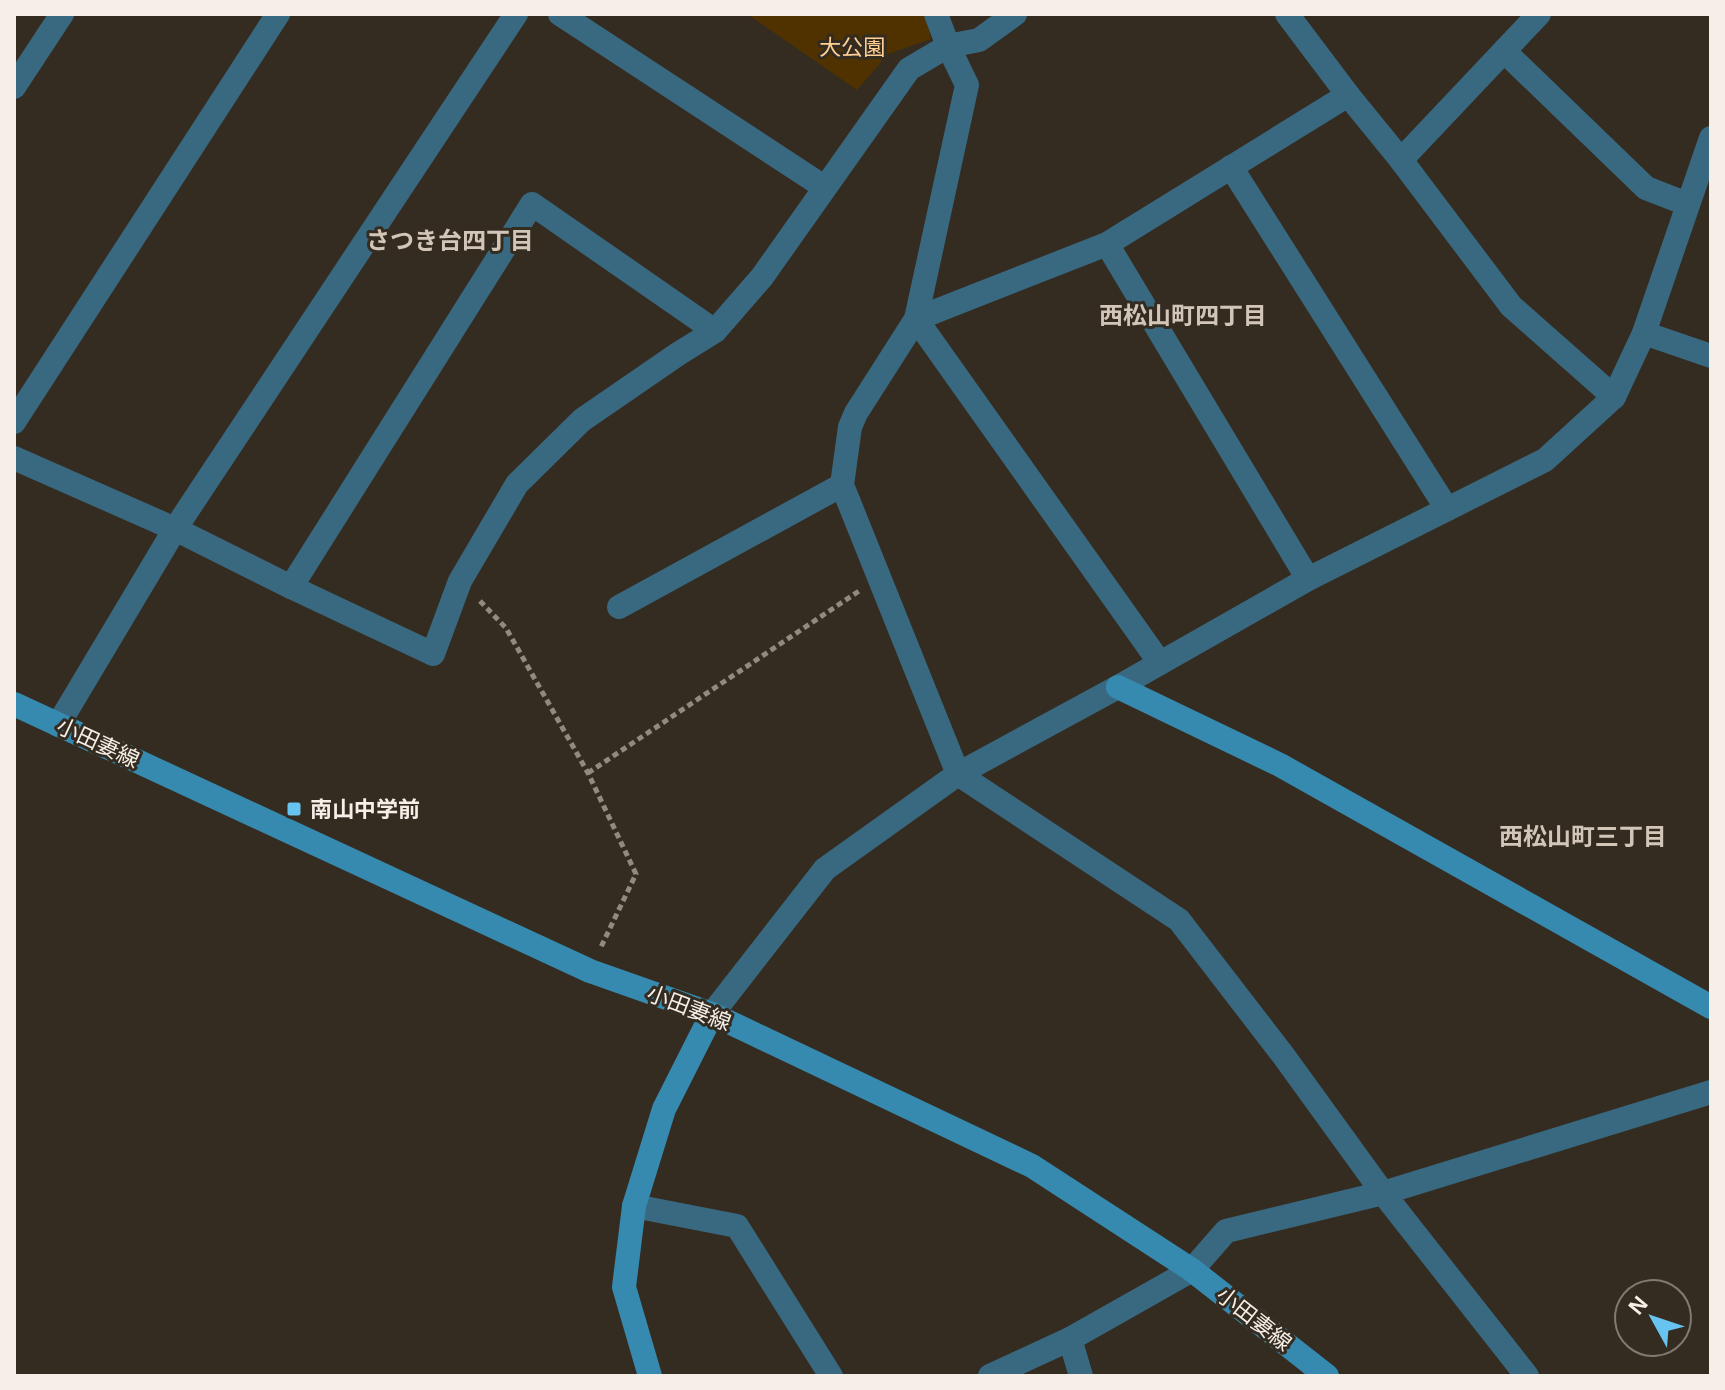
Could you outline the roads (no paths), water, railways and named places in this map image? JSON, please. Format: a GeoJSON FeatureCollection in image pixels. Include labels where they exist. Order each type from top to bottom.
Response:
{"type":"FeatureCollection","features":[{"type":"Feature","properties":{"kind":"street"},"geometry":{"type":"LineString","coordinates":[[14,87],[62,14]]}},
{"type":"Feature","properties":{"kind":"street"},"geometry":{"type":"LineString","coordinates":[[14,422],[278,14]]}},
{"type":"Feature","properties":{"kind":"street"},"geometry":{"type":"LineString","coordinates":[[58,725],[175,529],[516,14]]}},
{"type":"Feature","properties":{"kind":"street"},"geometry":{"type":"LineString","coordinates":[[560,14],[824,187]]}},
{"type":"Feature","properties":{"kind":"street"},"geometry":{"type":"LineString","coordinates":[[936,14],[967,85],[916,319],[856,413],[850,427],[842,485],[958,774],[1179,920],[1283,1055],[1383,1193],[1527,1376]]}},
{"type":"Feature","properties":{"kind":"street"},"geometry":{"type":"LineString","coordinates":[[14,458],[175,529],[433,654],[460,581],[517,484],[582,420],[715,331],[762,277],[909,69],[948,46],[979,40],[1015,14]]}},
{"type":"Feature","properties":{"kind":"street"},"geometry":{"type":"LineString","coordinates":[[1287,14],[1511,306],[1614,397]]}},
{"type":"Feature","properties":{"kind":"street"},"geometry":{"type":"LineString","coordinates":[[1401,160],[1539,14]]}},
{"type":"Feature","properties":{"kind":"street"},"geometry":{"type":"LineString","coordinates":[[1504,51],[1646,188],[1687,204]]}},
{"type":"Feature","properties":{"kind":"street"},"geometry":{"type":"LineString","coordinates":[[916,319],[1107,244],[1348,95]]}},
{"type":"Feature","properties":{"kind":"street"},"geometry":{"type":"LineString","coordinates":[[650,1376],[624,1287],[634,1206],[664,1109],[712,1014],[825,869],[958,774],[1308,579],[1545,460],[1614,397],[1644,333],[1711,138]]}},
{"type":"Feature","properties":{"kind":"street"},"geometry":{"type":"LineString","coordinates":[[1231,167],[1447,509]]}},
{"type":"Feature","properties":{"kind":"street"},"geometry":{"type":"LineString","coordinates":[[291,587],[532,204],[715,331]]}},
{"type":"Feature","properties":{"kind":"street"},"geometry":{"type":"LineString","coordinates":[[1107,244],[1308,579]]}},
{"type":"Feature","properties":{"kind":"street"},"geometry":{"type":"LineString","coordinates":[[916,319],[1160,663]]}},
{"type":"Feature","properties":{"kind":"street"},"geometry":{"type":"LineString","coordinates":[[1644,333],[1711,356]]}},
{"type":"Feature","properties":{"kind":"street"},"geometry":{"type":"LineString","coordinates":[[619,607],[842,485]]}},
{"type":"Feature","properties":{"kind":"street"},"geometry":{"type":"LineString","coordinates":[[1118,687],[1280,765],[1711,1007]]}},
{"type":"Feature","properties":{"kind":"street","name":"小田妻線"},"geometry":{"type":"LineString","coordinates":[[14,704],[590,971],[712,1014],[1032,1166],[1192,1270],[1321,1374]]}},
{"type":"Feature","properties":{"kind":"street"},"geometry":{"type":"LineString","coordinates":[[990,1376],[1070,1339],[1192,1270],[1226,1231],[1383,1193],[1711,1092]]}},
{"type":"Feature","properties":{"kind":"street"},"geometry":{"type":"LineString","coordinates":[[634,1206],[737,1226],[831,1376]]}},
{"type":"Feature","properties":{"kind":"street"},"geometry":{"type":"LineString","coordinates":[[1070,1339],[1081,1376]]}},
{"type":"Feature","properties":{"kind":"place","name":"南山中学前"},"geometry":{"type":"Point","coordinates":[294,809]}},
{"type":"Feature","properties":{"kind":"district","name":"さつき台四丁目"},"geometry":{"type":"Point","coordinates":[450,240]}},
{"type":"Feature","properties":{"kind":"district","name":"西松山町四丁目"},"geometry":{"type":"Point","coordinates":[1183,315]}},
{"type":"Feature","properties":{"kind":"district","name":"西松山町三丁目"},"geometry":{"type":"Point","coordinates":[1583,836]}},
{"type":"Feature","properties":{"kind":"park label","name":"大公園"},"geometry":{"type":"Point","coordinates":[852,47]}}]}
